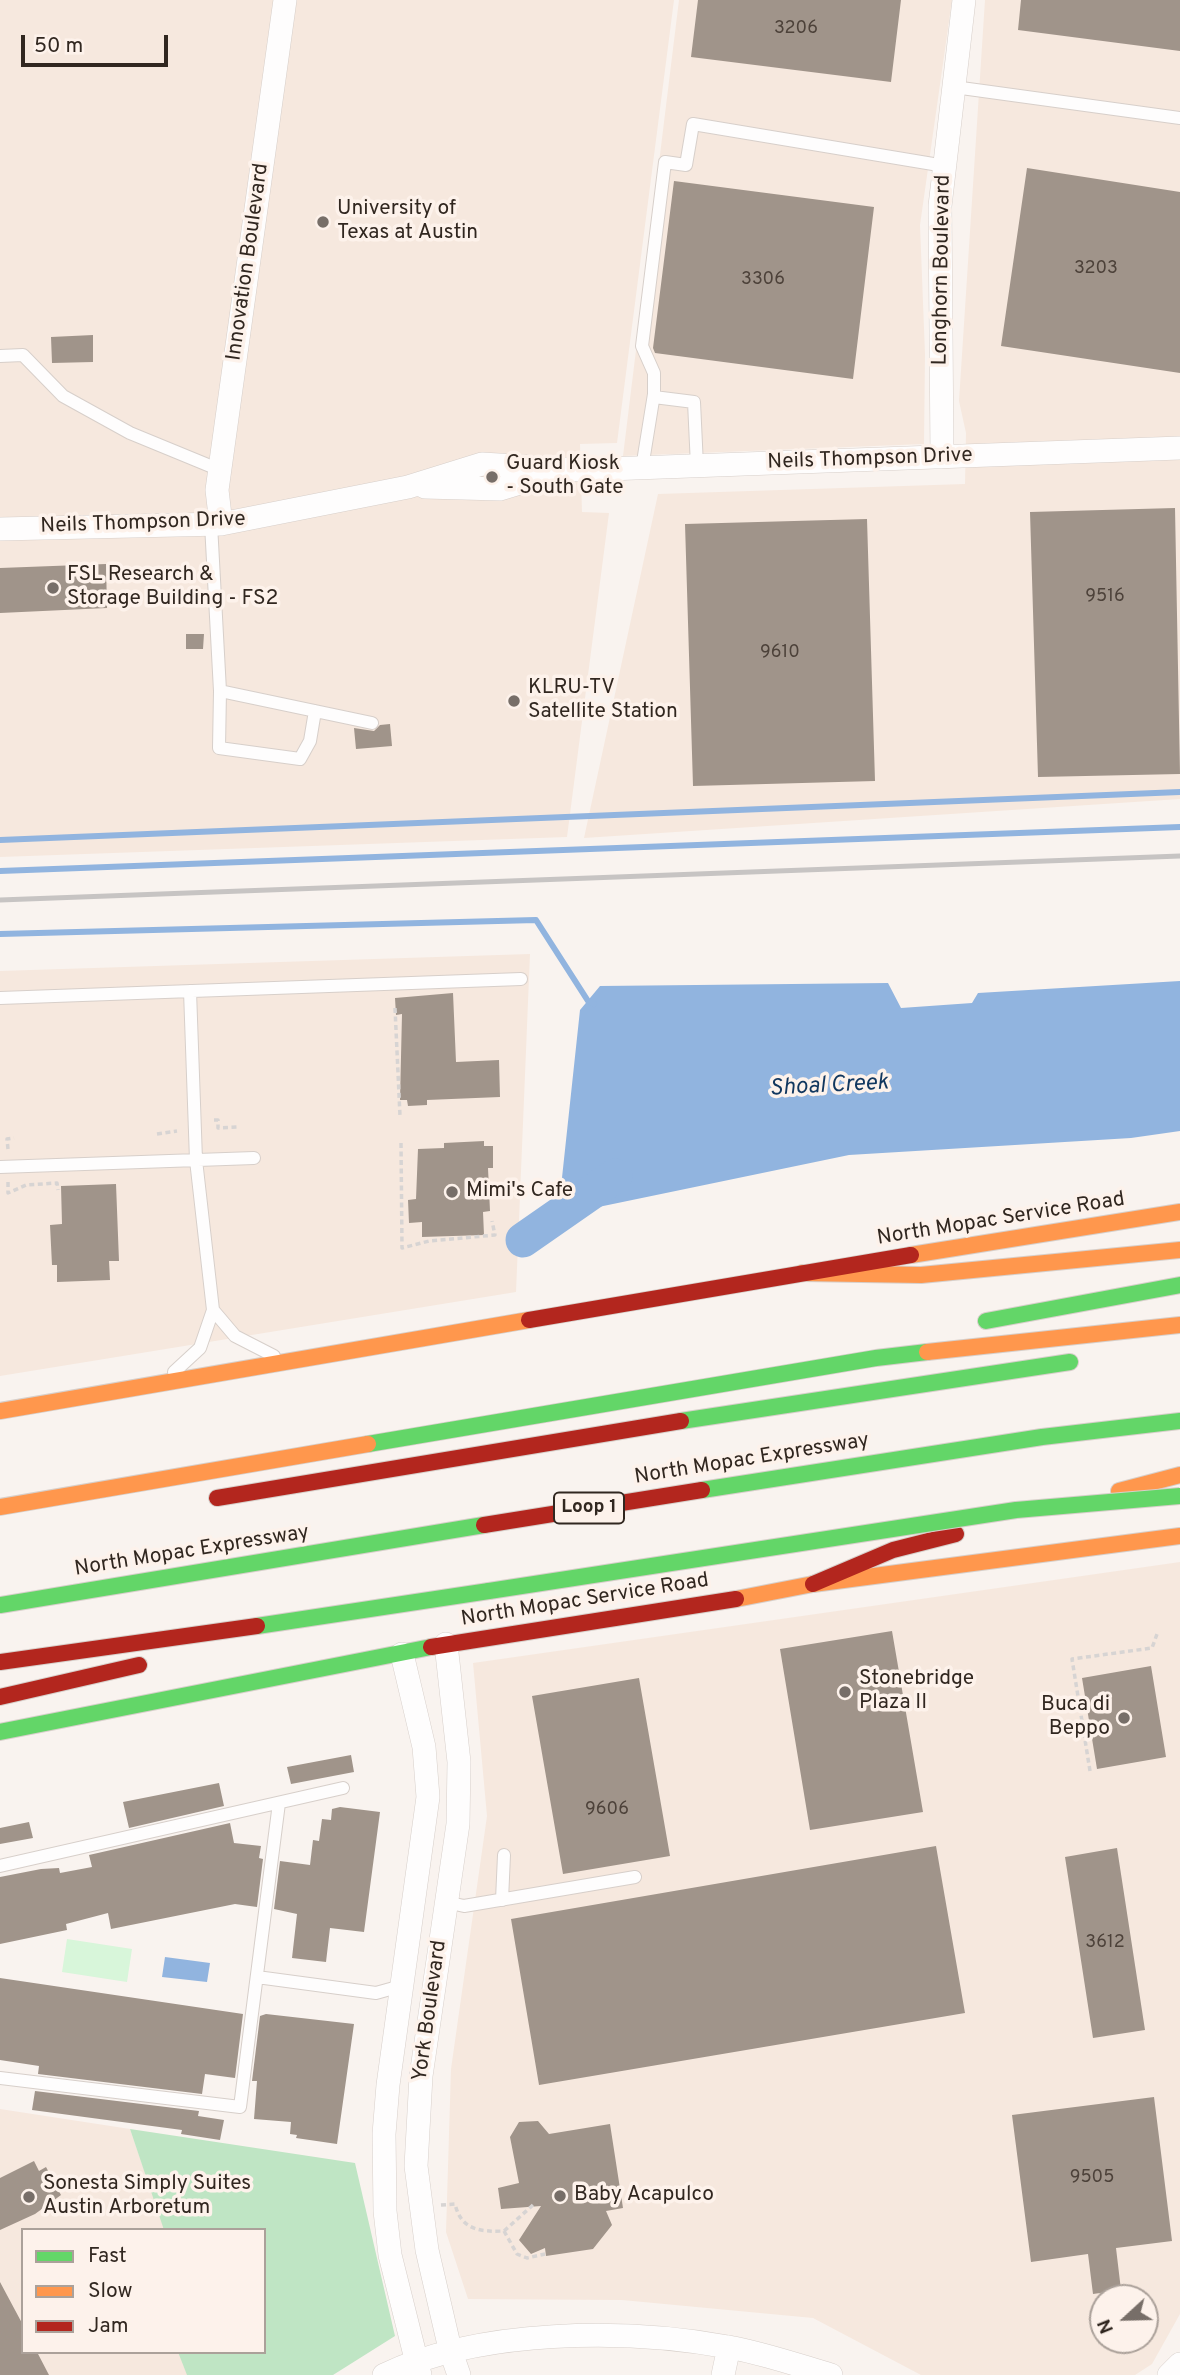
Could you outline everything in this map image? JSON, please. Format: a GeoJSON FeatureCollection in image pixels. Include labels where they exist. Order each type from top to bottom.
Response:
{"type":"FeatureCollection","features":[{"type":"Feature","properties":{"kind":"main road","name":"North Mopac Service Road"},"geometry":{"type":"LineString","coordinates":[[0,1411],[802,1273],[1180,1212]]}},
{"type":"Feature","properties":{"kind":"main road"},"geometry":{"type":"LineString","coordinates":[[802,1273],[921,1275],[1180,1250]]}},
{"type":"Feature","properties":{"kind":"main road"},"geometry":{"type":"LineString","coordinates":[[972,1325],[1180,1285]]}},
{"type":"Feature","properties":{"kind":"main road"},"geometry":{"type":"LineString","coordinates":[[0,1507],[876,1358],[1180,1325]]}},
{"type":"Feature","properties":{"kind":"main road"},"geometry":{"type":"LineString","coordinates":[[876,1358],[948,1334]]}},
{"type":"Feature","properties":{"kind":"main road"},"geometry":{"type":"LineString","coordinates":[[207,1500],[841,1395],[1085,1361]]}},
{"type":"Feature","properties":{"kind":"main road","name":"North Mopac Expressway"},"geometry":{"type":"LineString","coordinates":[[0,1605],[870,1462],[1042,1437],[1180,1421]]}},
{"type":"Feature","properties":{"kind":"main road"},"geometry":{"type":"LineString","coordinates":[[813,1584],[892,1550],[1180,1475]]}},
{"type":"Feature","properties":{"kind":"main road"},"geometry":{"type":"LineString","coordinates":[[0,1662],[383,1609],[1003,1512],[1180,1496]]}},
{"type":"Feature","properties":{"kind":"main road","name":"North Mopac Service Road"},"geometry":{"type":"LineString","coordinates":[[0,1732],[446,1644],[700,1606],[813,1584],[1032,1553],[1180,1536]]}},
{"type":"Feature","properties":{"kind":"main road"},"geometry":{"type":"LineString","coordinates":[[222,1647],[383,1609]]}},
{"type":"Feature","properties":{"kind":"main road"},"geometry":{"type":"LineString","coordinates":[[0,1697],[154,1662]]}},
{"type":"Feature","properties":{"kind":"street","name":"Innovation Boulevard"},"geometry":{"type":"LineString","coordinates":[[216,524],[217,489],[285,0]]}},
{"type":"Feature","properties":{"kind":"street","name":"Longhorn Boulevard"},"geometry":{"type":"LineString","coordinates":[[942,457],[940,206],[964,0]]}},
{"type":"Feature","properties":{"kind":"street","name":"Neils Thompson Drive"},"geometry":{"type":"LineString","coordinates":[[0,529],[216,524],[408,487],[500,489],[560,471],[1180,448]]}},
{"type":"Feature","properties":{"kind":"street","name":"York Boulevard"},"geometry":{"type":"LineString","coordinates":[[446,1644],[458,1762],[458,1824],[421,2076],[416,2166],[427,2250],[450,2349],[459,2375]]}},
{"type":"Feature","properties":{"kind":"street","name":"York Boulevard"},"geometry":{"type":"LineString","coordinates":[[402,1654],[424,1747],[428,1797],[383,2134],[385,2211],[390,2255],[418,2367]]}},
{"type":"Feature","properties":{"kind":"street"},"geometry":{"type":"LineString","coordinates":[[401,1986],[433,1992]]}},
{"type":"Feature","properties":{"kind":"street"},"geometry":{"type":"LineString","coordinates":[[384,2375],[418,2367],[450,2349],[570,2336],[654,2338],[729,2347],[831,2375]]}},
{"type":"Feature","properties":{"kind":"street"},"geometry":{"type":"LineString","coordinates":[[723,2375],[729,2347]]}},
{"type":"Feature","properties":{"kind":"street"},"geometry":{"type":"LineString","coordinates":[[1169,2375],[1180,2364]]}},
{"type":"Feature","properties":{"kind":"lane"},"geometry":{"type":"LineString","coordinates":[[954,86],[1180,118]]}},
{"type":"Feature","properties":{"kind":"lane"},"geometry":{"type":"LineString","coordinates":[[642,468],[654,397],[654,373],[642,346],[665,162],[685,165],[692,124],[944,166]]}},
{"type":"Feature","properties":{"kind":"lane"},"geometry":{"type":"LineString","coordinates":[[0,356],[23,355],[62,396],[130,433],[220,470]]}},
{"type":"Feature","properties":{"kind":"lane"},"geometry":{"type":"LineString","coordinates":[[654,397],[694,402],[697,466]]}},
{"type":"Feature","properties":{"kind":"lane"},"geometry":{"type":"LineString","coordinates":[[216,524],[219,748],[300,759],[310,741],[315,711]]}},
{"type":"Feature","properties":{"kind":"lane"},"geometry":{"type":"LineString","coordinates":[[220,691],[372,723]]}},
{"type":"Feature","properties":{"kind":"lane"},"geometry":{"type":"LineString","coordinates":[[0,998],[521,979]]}},
{"type":"Feature","properties":{"kind":"lane"},"geometry":{"type":"LineString","coordinates":[[162,1383],[200,1348],[213,1310],[196,1160],[190,991]]}},
{"type":"Feature","properties":{"kind":"lane"},"geometry":{"type":"LineString","coordinates":[[0,1167],[254,1158]]}},
{"type":"Feature","properties":{"kind":"lane"},"geometry":{"type":"LineString","coordinates":[[213,1310],[235,1336],[287,1362]]}},
{"type":"Feature","properties":{"kind":"lane"},"geometry":{"type":"LineString","coordinates":[[0,1866],[343,1788]]}},
{"type":"Feature","properties":{"kind":"lane"},"geometry":{"type":"LineString","coordinates":[[0,2078],[240,2107],[279,1803]]}},
{"type":"Feature","properties":{"kind":"lane"},"geometry":{"type":"LineString","coordinates":[[502,1900],[504,1855]]}},
{"type":"Feature","properties":{"kind":"lane"},"geometry":{"type":"LineString","coordinates":[[446,1902],[464,1906],[635,1877]]}},
{"type":"Feature","properties":{"kind":"lane"},"geometry":{"type":"LineString","coordinates":[[257,1977],[376,1993],[401,1986]]}},
{"type":"Feature","properties":{"kind":"path"},"geometry":{"type":"LineString","coordinates":[[395,1008],[400,1116]]}},
{"type":"Feature","properties":{"kind":"path"},"geometry":{"type":"LineString","coordinates":[[214,1120],[218,1120],[218,1128],[239,1127]]}},
{"type":"Feature","properties":{"kind":"path"},"geometry":{"type":"LineString","coordinates":[[157,1134],[177,1133],[177,1122]]}},
{"type":"Feature","properties":{"kind":"path"},"geometry":{"type":"LineString","coordinates":[[0,1139],[15,1138]]}},
{"type":"Feature","properties":{"kind":"path"},"geometry":{"type":"LineString","coordinates":[[7,1139],[8,1149]]}},
{"type":"Feature","properties":{"kind":"path"},"geometry":{"type":"LineString","coordinates":[[401,1143],[402,1248],[429,1241],[495,1235],[492,1221]]}},
{"type":"Feature","properties":{"kind":"path"},"geometry":{"type":"LineString","coordinates":[[8,1182],[8,1193],[26,1185],[57,1183],[58,1190]]}},
{"type":"Feature","properties":{"kind":"path"},"geometry":{"type":"LineString","coordinates":[[1090,1772],[1072,1659],[1152,1648],[1157,1633]]}},
{"type":"Feature","properties":{"kind":"path"},"geometry":{"type":"LineString","coordinates":[[432,2206],[456,2204],[458,2213],[468,2226],[477,2231],[504,2231],[533,2205]]}},
{"type":"Feature","properties":{"kind":"path"},"geometry":{"type":"LineString","coordinates":[[504,2231],[517,2254],[527,2258],[545,2254]]}},
{"type":"Feature","properties":{"kind":"shaded area","name":"University of Texas at Austin"},"geometry":{"type":"Polygon","coordinates":[[[0,0],[674,0],[617,443],[580,444],[582,512],[609,513],[567,837],[0,857],[0,0]]]}},
{"type":"Feature","properties":{"kind":"shaded area"},"geometry":{"type":"Polygon","coordinates":[[[679,0],[952,0],[920,225],[925,354],[924,444],[623,456],[679,0]]]}},
{"type":"Feature","properties":{"kind":"shaded area"},"geometry":{"type":"Polygon","coordinates":[[[985,0],[1180,0],[1180,799],[584,838],[658,494],[965,484],[966,433],[959,401],[985,0]]]}},
{"type":"Feature","properties":{"kind":"shaded area"},"geometry":{"type":"Polygon","coordinates":[[[530,954],[516,1292],[0,1376],[0,971],[530,954]]]}},
{"type":"Feature","properties":{"kind":"shaded area"},"geometry":{"type":"Polygon","coordinates":[[[1180,1562],[1180,2314],[1159,2352],[1159,2284],[1089,2284],[1089,2354],[1158,2354],[1152,2364],[1135,2375],[921,2375],[813,2318],[622,2300],[468,2299],[446,2232],[451,2069],[487,1816],[473,1663],[1180,1562]]]}},
{"type":"Feature","properties":{"kind":"shaded area"},"geometry":{"type":"Polygon","coordinates":[[[0,2109],[130,2129],[164,2228],[21,2228],[21,2354],[208,2354],[215,2375],[0,2375],[0,2109]]]}},
{"type":"Feature","properties":{"kind":"green space"},"geometry":{"type":"Polygon","coordinates":[[[67,1939],[132,1949],[127,1982],[62,1972],[67,1939]]]}},
{"type":"Feature","properties":{"kind":"green space"},"geometry":{"type":"Polygon","coordinates":[[[130,2129],[355,2163],[395,2336],[333,2375],[187,2375],[179,2354],[266,2354],[266,2228],[163,2228],[130,2129]]]}},
{"type":"Feature","properties":{"kind":"water"},"geometry":{"type":"Polygon","coordinates":[[[1180,981],[1180,1131],[1131,1138],[849,1155],[584,1210],[561,1187],[580,1010],[600,986],[888,983],[901,1008],[972,1003],[978,993],[1180,981]]]}},
{"type":"Feature","properties":{"kind":"water"},"geometry":{"type":"Polygon","coordinates":[[[165,1957],[210,1963],[207,1982],[162,1977],[165,1957]]]}},
{"type":"Feature","properties":{"kind":"building"},"geometry":{"type":"Polygon","coordinates":[[[698,0],[901,0],[891,82],[691,57],[698,0]]]}},
{"type":"Feature","properties":{"kind":"building"},"geometry":{"type":"Polygon","coordinates":[[[1021,0],[1180,0],[1180,51],[1018,30],[1021,0]]]}},
{"type":"Feature","properties":{"kind":"building"},"geometry":{"type":"Polygon","coordinates":[[[1027,168],[1180,192],[1180,373],[1001,346],[1027,168]]]}},
{"type":"Feature","properties":{"kind":"building"},"geometry":{"type":"Polygon","coordinates":[[[674,181],[874,207],[853,379],[655,353],[653,348],[674,181]]]}},
{"type":"Feature","properties":{"kind":"building"},"geometry":{"type":"Polygon","coordinates":[[[93,335],[93,362],[52,363],[51,337],[93,335]]]}},
{"type":"Feature","properties":{"kind":"building"},"geometry":{"type":"Polygon","coordinates":[[[1175,508],[1180,774],[1038,777],[1030,512],[1175,508]]]}},
{"type":"Feature","properties":{"kind":"building"},"geometry":{"type":"Polygon","coordinates":[[[867,519],[875,781],[693,786],[685,524],[867,519]]]}},
{"type":"Feature","properties":{"kind":"building","name":"FSL Research & Storage Building - FS2"},"geometry":{"type":"Polygon","coordinates":[[[106,564],[107,608],[0,613],[0,568],[106,564]]]}},
{"type":"Feature","properties":{"kind":"building"},"geometry":{"type":"Polygon","coordinates":[[[186,634],[204,634],[203,649],[186,649],[186,634]]]}},
{"type":"Feature","properties":{"kind":"building"},"geometry":{"type":"Polygon","coordinates":[[[390,724],[392,746],[356,749],[354,728],[374,731],[380,725],[390,724]]]}},
{"type":"Feature","properties":{"kind":"building"},"geometry":{"type":"Polygon","coordinates":[[[453,993],[456,1062],[499,1060],[500,1097],[427,1100],[427,1105],[408,1106],[407,1100],[400,1100],[402,1014],[396,1015],[395,998],[453,993]]]}},
{"type":"Feature","properties":{"kind":"building","name":"Mimi's Cafe"},"geometry":{"type":"Polygon","coordinates":[[[484,1141],[484,1146],[493,1146],[493,1168],[488,1168],[490,1211],[483,1212],[484,1235],[422,1237],[422,1222],[409,1223],[408,1200],[416,1199],[418,1149],[444,1148],[444,1143],[484,1141]]]}},
{"type":"Feature","properties":{"kind":"building"},"geometry":{"type":"Polygon","coordinates":[[[116,1184],[119,1261],[109,1261],[110,1280],[57,1282],[57,1265],[52,1265],[50,1225],[62,1224],[61,1186],[116,1184]]]}},
{"type":"Feature","properties":{"kind":"building","name":"Stonebridge Plaza II"},"geometry":{"type":"Polygon","coordinates":[[[892,1631],[923,1812],[810,1830],[780,1649],[892,1631]]]}},
{"type":"Feature","properties":{"kind":"building","name":"Buca di Beppo"},"geometry":{"type":"Polygon","coordinates":[[[1151,1666],[1166,1757],[1097,1769],[1082,1678],[1151,1666]]]}},
{"type":"Feature","properties":{"kind":"building"},"geometry":{"type":"Polygon","coordinates":[[[639,1678],[670,1856],[563,1874],[532,1696],[639,1678]]]}},
{"type":"Feature","properties":{"kind":"building"},"geometry":{"type":"Polygon","coordinates":[[[351,1755],[354,1772],[291,1784],[287,1767],[351,1755]]]}},
{"type":"Feature","properties":{"kind":"building"},"geometry":{"type":"Polygon","coordinates":[[[219,1783],[224,1806],[129,1828],[123,1802],[219,1783]]]}},
{"type":"Feature","properties":{"kind":"building"},"geometry":{"type":"Polygon","coordinates":[[[340,1807],[380,1812],[364,1932],[330,1928],[326,1962],[292,1958],[297,1914],[274,1909],[280,1861],[310,1865],[313,1840],[319,1841],[322,1819],[331,1820],[332,1809],[340,1807]]]}},
{"type":"Feature","properties":{"kind":"building"},"geometry":{"type":"Polygon","coordinates":[[[29,1822],[33,1838],[0,1844],[0,1828],[29,1822]]]}},
{"type":"Feature","properties":{"kind":"building"},"geometry":{"type":"Polygon","coordinates":[[[230,1823],[234,1843],[261,1846],[259,1858],[263,1859],[257,1907],[235,1904],[111,1929],[108,1913],[66,1924],[67,1930],[0,1944],[0,1877],[41,1869],[59,1868],[60,1873],[92,1867],[89,1855],[230,1823]]]}},
{"type":"Feature","properties":{"kind":"building"},"geometry":{"type":"Polygon","coordinates":[[[936,1846],[965,2013],[539,2085],[511,1919],[936,1846]]]}},
{"type":"Feature","properties":{"kind":"building"},"geometry":{"type":"Polygon","coordinates":[[[1117,1848],[1145,2030],[1093,2038],[1065,1857],[1117,1848]]]}},
{"type":"Feature","properties":{"kind":"building"},"geometry":{"type":"Polygon","coordinates":[[[0,1978],[243,2014],[235,2078],[205,2074],[202,2094],[38,2074],[39,2066],[0,2060],[0,1978]]]}},
{"type":"Feature","properties":{"kind":"building"},"geometry":{"type":"Polygon","coordinates":[[[266,2014],[354,2024],[337,2144],[296,2138],[297,2135],[290,2134],[291,2122],[254,2119],[257,2081],[252,2081],[260,2016],[266,2014]]]}},
{"type":"Feature","properties":{"kind":"building"},"geometry":{"type":"Polygon","coordinates":[[[35,2091],[199,2111],[198,2116],[224,2120],[220,2140],[181,2134],[182,2130],[32,2110],[35,2091]]]}},
{"type":"Feature","properties":{"kind":"building"},"geometry":{"type":"Polygon","coordinates":[[[1154,2097],[1172,2241],[1116,2248],[1120,2284],[1092,2284],[1088,2254],[1031,2262],[1012,2115],[1154,2097]]]}},
{"type":"Feature","properties":{"kind":"building","name":"Baby Acapulco"},"geometry":{"type":"Polygon","coordinates":[[[538,2121],[549,2134],[610,2124],[623,2208],[606,2211],[612,2225],[593,2249],[546,2256],[545,2248],[531,2254],[519,2240],[541,2206],[501,2209],[498,2188],[519,2183],[510,2137],[519,2122],[538,2121]]]}},
{"type":"Feature","properties":{"kind":"building","name":"Sonesta Simply Suites Austin Arboretum"},"geometry":{"type":"Polygon","coordinates":[[[34,2161],[39,2171],[46,2167],[61,2195],[35,2214],[0,2230],[0,2178],[34,2161]]]}},
{"type":"Feature","properties":{"kind":"building"},"geometry":{"type":"Polygon","coordinates":[[[0,2282],[21,2321],[21,2354],[38,2354],[49,2375],[0,2375],[0,2282]]]}},
{"type":"Feature","properties":{"kind":"waterway"},"geometry":{"type":"LineString","coordinates":[[0,840],[1180,792]]}},
{"type":"Feature","properties":{"kind":"waterway"},"geometry":{"type":"LineString","coordinates":[[0,871],[1180,827]]}},
{"type":"Feature","properties":{"kind":"waterway"},"geometry":{"type":"LineString","coordinates":[[0,934],[536,920],[588,1001],[594,1004]]}},
{"type":"Feature","properties":{"kind":"waterway","name":"Shoal Creek"},"geometry":{"type":"LineString","coordinates":[[523,1240],[615,1176]]}},
{"type":"Feature","properties":{"kind":"railway"},"geometry":{"type":"LineString","coordinates":[[0,900],[1180,856]]}},
{"type":"Feature","properties":{"kind":"traffic: fast"},"geometry":{"type":"LineString","coordinates":[[986,1321],[1180,1285]]}},
{"type":"Feature","properties":{"kind":"traffic: fast"},"geometry":{"type":"LineString","coordinates":[[368,1444],[876,1358],[927,1352]]}},
{"type":"Feature","properties":{"kind":"traffic: fast"},"geometry":{"type":"LineString","coordinates":[[681,1421],[1070,1362]]}},
{"type":"Feature","properties":{"kind":"traffic: fast"},"geometry":{"type":"LineString","coordinates":[[702,1490],[1042,1437],[1180,1421]]}},
{"type":"Feature","properties":{"kind":"traffic: fast"},"geometry":{"type":"LineString","coordinates":[[489,1591],[1016,1510],[1180,1496]]}},
{"type":"Feature","properties":{"kind":"traffic: fast"},"geometry":{"type":"LineString","coordinates":[[0,1605],[484,1525]]}},
{"type":"Feature","properties":{"kind":"traffic: fast"},"geometry":{"type":"LineString","coordinates":[[257,1626],[489,1591]]}},
{"type":"Feature","properties":{"kind":"traffic: fast"},"geometry":{"type":"LineString","coordinates":[[0,1732],[431,1647]]}},
{"type":"Feature","properties":{"kind":"traffic: slow"},"geometry":{"type":"LineString","coordinates":[[911,1255],[1180,1212]]}},
{"type":"Feature","properties":{"kind":"traffic: slow"},"geometry":{"type":"LineString","coordinates":[[802,1273],[921,1275],[1180,1250]]}},
{"type":"Feature","properties":{"kind":"traffic: slow"},"geometry":{"type":"LineString","coordinates":[[0,1411],[529,1320]]}},
{"type":"Feature","properties":{"kind":"traffic: slow"},"geometry":{"type":"LineString","coordinates":[[927,1352],[1180,1325]]}},
{"type":"Feature","properties":{"kind":"traffic: slow"},"geometry":{"type":"LineString","coordinates":[[0,1507],[368,1444]]}},
{"type":"Feature","properties":{"kind":"traffic: slow"},"geometry":{"type":"LineString","coordinates":[[1119,1491],[1180,1475]]}},
{"type":"Feature","properties":{"kind":"traffic: slow"},"geometry":{"type":"LineString","coordinates":[[736,1599],[813,1584],[1180,1536]]}},
{"type":"Feature","properties":{"kind":"traffic: jam"},"geometry":{"type":"LineString","coordinates":[[529,1320],[911,1255]]}},
{"type":"Feature","properties":{"kind":"traffic: jam"},"geometry":{"type":"LineString","coordinates":[[217,1498],[681,1421]]}},
{"type":"Feature","properties":{"kind":"traffic: jam"},"geometry":{"type":"LineString","coordinates":[[484,1525],[702,1490]]}},
{"type":"Feature","properties":{"kind":"traffic: jam"},"geometry":{"type":"LineString","coordinates":[[813,1584],[893,1550],[956,1534]]}},
{"type":"Feature","properties":{"kind":"traffic: jam"},"geometry":{"type":"LineString","coordinates":[[431,1647],[736,1599]]}},
{"type":"Feature","properties":{"kind":"traffic: jam"},"geometry":{"type":"LineString","coordinates":[[0,1662],[257,1626]]}},
{"type":"Feature","properties":{"kind":"traffic: jam"},"geometry":{"type":"LineString","coordinates":[[0,1697],[139,1665]]}},
{"type":"Feature","properties":{"kind":"place","name":"University of Texas at Austin"},"geometry":{"type":"Point","coordinates":[323,222]}},
{"type":"Feature","properties":{"kind":"place","name":"Guard Kiosk - South Gate"},"geometry":{"type":"Point","coordinates":[492,477]}},
{"type":"Feature","properties":{"kind":"place","name":"FSL Research & Storage Building - FS2"},"geometry":{"type":"Point","coordinates":[53,588]}},
{"type":"Feature","properties":{"kind":"place","name":"KLRU-TV Satellite Station"},"geometry":{"type":"Point","coordinates":[514,701]}},
{"type":"Feature","properties":{"kind":"place","name":"Mimi's Cafe"},"geometry":{"type":"Point","coordinates":[452,1192]}},
{"type":"Feature","properties":{"kind":"place","name":"Stonebridge Plaza II"},"geometry":{"type":"Point","coordinates":[845,1692]}},
{"type":"Feature","properties":{"kind":"place","name":"Buca di Beppo"},"geometry":{"type":"Point","coordinates":[1124,1718]}},
{"type":"Feature","properties":{"kind":"place","name":"Baby Acapulco"},"geometry":{"type":"Point","coordinates":[560,2196]}},
{"type":"Feature","properties":{"kind":"place","name":"Sonesta Simply Suites Austin Arboretum"},"geometry":{"type":"Point","coordinates":[29,2197]}}]}
